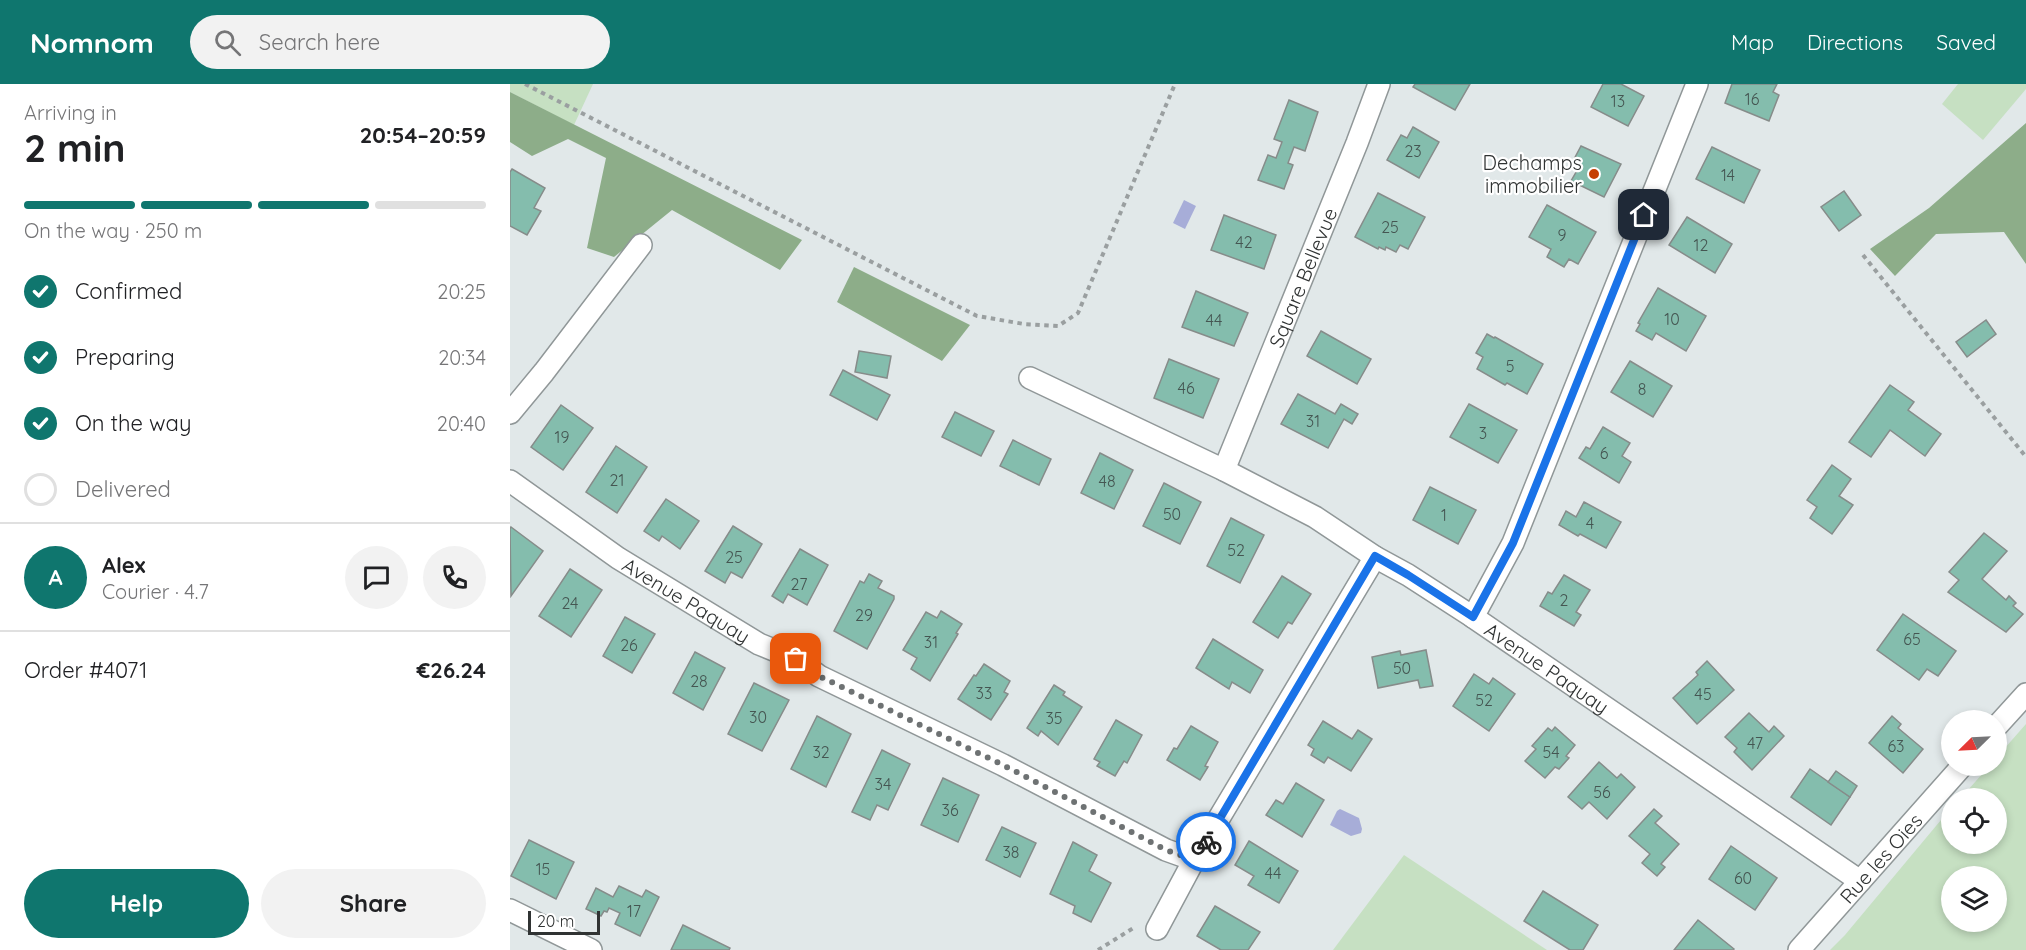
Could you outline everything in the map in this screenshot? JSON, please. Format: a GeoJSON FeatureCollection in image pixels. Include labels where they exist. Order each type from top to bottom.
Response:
{"type":"FeatureCollection","features":[{"type":"Feature","properties":{"kind":"street","name":"Square Bellevue"},"geometry":{"type":"LineString","coordinates":[[1224,470],[1379,84]]}},
{"type":"Feature","properties":{"kind":"street"},"geometry":{"type":"LineString","coordinates":[[1473,617],[1513,543],[1697,84]]}},
{"type":"Feature","properties":{"kind":"street"},"geometry":{"type":"LineString","coordinates":[[510,413],[640,245]]}},
{"type":"Feature","properties":{"kind":"street"},"geometry":{"type":"LineString","coordinates":[[1030,378],[1224,470],[1315,517],[1375,556],[1194,860],[1162,920]]}},
{"type":"Feature","properties":{"kind":"street","name":"Avenue Paquay"},"geometry":{"type":"LineString","coordinates":[[510,481],[618,558],[759,644],[796,659],[819,676],[1003,765],[1166,850],[1194,860]]}},
{"type":"Feature","properties":{"kind":"street","name":"Avenue Paquay"},"geometry":{"type":"LineString","coordinates":[[1375,556],[1473,617],[1860,882]]}},
{"type":"Feature","properties":{"kind":"street"},"geometry":{"type":"LineString","coordinates":[[2007,715],[2026,694]]}},
{"type":"Feature","properties":{"kind":"street","name":"Rue les Oies"},"geometry":{"type":"LineString","coordinates":[[1799,950],[1953,776]]}},
{"type":"Feature","properties":{"kind":"street"},"geometry":{"type":"LineString","coordinates":[[510,910],[591,950]]}},
{"type":"Feature","properties":{"kind":"path"},"geometry":{"type":"LineString","coordinates":[[525,84],[977,316],[1024,324],[1058,326],[1078,313],[1175,84]]}},
{"type":"Feature","properties":{"kind":"path"},"geometry":{"type":"LineString","coordinates":[[1863,255],[2026,457]]}},
{"type":"Feature","properties":{"kind":"path"},"geometry":{"type":"LineString","coordinates":[[1098,950],[1139,924],[1162,920]]}},
{"type":"Feature","properties":{"kind":"green space"},"geometry":{"type":"Polygon","coordinates":[[[510,84],[593,84],[574,125],[510,92],[510,84]]]}},
{"type":"Feature","properties":{"kind":"green space"},"geometry":{"type":"Polygon","coordinates":[[[1958,84],[2026,84],[2026,89],[1983,140],[1942,104],[1958,84]]]}},
{"type":"Feature","properties":{"kind":"green space"},"geometry":{"type":"Polygon","coordinates":[[[510,92],[802,240],[780,270],[672,210],[614,257],[587,248],[606,158],[568,139],[532,156],[510,142],[510,92]]]}},
{"type":"Feature","properties":{"kind":"green space"},"geometry":{"type":"Polygon","coordinates":[[[2026,123],[2026,264],[2004,232],[1936,234],[1895,276],[1870,249],[1929,208],[2026,123]]]}},
{"type":"Feature","properties":{"kind":"green space"},"geometry":{"type":"Polygon","coordinates":[[[854,267],[970,325],[942,361],[837,302],[854,267]]]}},
{"type":"Feature","properties":{"kind":"green space"},"geometry":{"type":"Polygon","coordinates":[[[2026,724],[2026,950],[1830,950],[1941,820],[1941,854],[2007,854],[2007,788],[1970,788],[1980,776],[2007,776],[2007,746],[2026,724]]]}},
{"type":"Feature","properties":{"kind":"green space"},"geometry":{"type":"Polygon","coordinates":[[[1404,855],[1547,950],[1333,950],[1404,855]]]}},
{"type":"Feature","properties":{"kind":"water"},"geometry":{"type":"Polygon","coordinates":[[[1184,200],[1196,206],[1185,229],[1173,223],[1184,200]]]}},
{"type":"Feature","properties":{"kind":"water"},"geometry":{"type":"Polygon","coordinates":[[[1340,809],[1359,818],[1361,833],[1351,836],[1330,825],[1340,809]]]}},
{"type":"Feature","properties":{"kind":"building"},"geometry":{"type":"Polygon","coordinates":[[[1415,84],[1470,84],[1455,110],[1413,87],[1415,84]]]}},
{"type":"Feature","properties":{"kind":"building"},"geometry":{"type":"Polygon","coordinates":[[[1603,84],[1621,84],[1644,96],[1628,126],[1591,107],[1603,84]]]}},
{"type":"Feature","properties":{"kind":"building"},"geometry":{"type":"Polygon","coordinates":[[[1732,84],[1777,84],[1773,92],[1779,95],[1769,121],[1725,103],[1732,84]]]}},
{"type":"Feature","properties":{"kind":"building"},"geometry":{"type":"Polygon","coordinates":[[[1289,100],[1318,112],[1305,151],[1294,147],[1288,163],[1293,165],[1284,189],[1258,180],[1268,155],[1276,158],[1282,142],[1274,139],[1289,100]]]}},
{"type":"Feature","properties":{"kind":"building"},"geometry":{"type":"Polygon","coordinates":[[[1413,127],[1439,142],[1419,178],[1387,160],[1401,135],[1407,138],[1413,127]]]}},
{"type":"Feature","properties":{"kind":"building"},"geometry":{"type":"Polygon","coordinates":[[[1581,146],[1621,164],[1604,197],[1571,181],[1579,167],[1572,163],[1581,146]]]}},
{"type":"Feature","properties":{"kind":"building"},"geometry":{"type":"Polygon","coordinates":[[[1712,147],[1760,170],[1744,203],[1696,179],[1712,147]]]}},
{"type":"Feature","properties":{"kind":"building"},"geometry":{"type":"Polygon","coordinates":[[[512,169],[545,188],[534,208],[541,211],[527,235],[510,226],[510,172],[512,169]]]}},
{"type":"Feature","properties":{"kind":"building"},"geometry":{"type":"Polygon","coordinates":[[[1844,191],[1861,215],[1839,231],[1821,207],[1844,191]]]}},
{"type":"Feature","properties":{"kind":"building"},"geometry":{"type":"Polygon","coordinates":[[[1378,193],[1425,217],[1408,249],[1400,245],[1396,252],[1386,247],[1385,250],[1379,247],[1378,249],[1355,237],[1378,193]]]}},
{"type":"Feature","properties":{"kind":"building"},"geometry":{"type":"Polygon","coordinates":[[[1547,205],[1596,232],[1578,264],[1569,259],[1564,267],[1547,257],[1551,249],[1529,237],[1547,205]]]}},
{"type":"Feature","properties":{"kind":"building"},"geometry":{"type":"Polygon","coordinates":[[[1224,215],[1276,235],[1264,269],[1211,250],[1224,215]]]}},
{"type":"Feature","properties":{"kind":"building"},"geometry":{"type":"Polygon","coordinates":[[[1687,217],[1732,244],[1715,273],[1669,245],[1687,217]]]}},
{"type":"Feature","properties":{"kind":"building"},"geometry":{"type":"Polygon","coordinates":[[[1658,288],[1706,316],[1686,351],[1656,333],[1652,340],[1636,331],[1640,324],[1638,323],[1658,288]]]}},
{"type":"Feature","properties":{"kind":"building"},"geometry":{"type":"Polygon","coordinates":[[[1196,291],[1248,313],[1234,346],[1182,327],[1196,291]]]}},
{"type":"Feature","properties":{"kind":"building"},"geometry":{"type":"Polygon","coordinates":[[[1986,320],[1996,334],[1967,357],[1956,342],[1986,320]]]}},
{"type":"Feature","properties":{"kind":"building"},"geometry":{"type":"Polygon","coordinates":[[[1321,331],[1371,359],[1357,384],[1307,356],[1321,331]]]}},
{"type":"Feature","properties":{"kind":"building"},"geometry":{"type":"Polygon","coordinates":[[[1487,334],[1543,364],[1527,394],[1477,369],[1483,357],[1476,353],[1487,334]]]}},
{"type":"Feature","properties":{"kind":"building"},"geometry":{"type":"Polygon","coordinates":[[[859,351],[891,356],[887,378],[855,372],[859,351]]]}},
{"type":"Feature","properties":{"kind":"building"},"geometry":{"type":"Polygon","coordinates":[[[1169,359],[1219,379],[1203,418],[1154,398],[1169,359]]]}},
{"type":"Feature","properties":{"kind":"building"},"geometry":{"type":"Polygon","coordinates":[[[1630,361],[1672,386],[1653,417],[1611,392],[1630,361]]]}},
{"type":"Feature","properties":{"kind":"building"},"geometry":{"type":"Polygon","coordinates":[[[843,370],[890,395],[877,420],[830,395],[843,370]]]}},
{"type":"Feature","properties":{"kind":"building"},"geometry":{"type":"Polygon","coordinates":[[[1890,385],[1914,402],[1908,410],[1941,434],[1925,456],[1890,430],[1871,457],[1849,442],[1890,385]]]}},
{"type":"Feature","properties":{"kind":"building"},"geometry":{"type":"Polygon","coordinates":[[[1298,394],[1335,414],[1341,404],[1358,414],[1352,424],[1344,419],[1328,448],[1281,424],[1298,394]]]}},
{"type":"Feature","properties":{"kind":"building"},"geometry":{"type":"Polygon","coordinates":[[[1469,404],[1517,430],[1498,463],[1450,437],[1469,404]]]}},
{"type":"Feature","properties":{"kind":"building"},"geometry":{"type":"Polygon","coordinates":[[[561,405],[593,428],[563,470],[531,447],[561,405]]]}},
{"type":"Feature","properties":{"kind":"building"},"geometry":{"type":"Polygon","coordinates":[[[955,412],[994,431],[981,456],[942,437],[955,412]]]}},
{"type":"Feature","properties":{"kind":"building"},"geometry":{"type":"Polygon","coordinates":[[[1603,427],[1630,443],[1622,456],[1631,462],[1619,483],[1579,458],[1586,447],[1590,449],[1603,427]]]}},
{"type":"Feature","properties":{"kind":"building"},"geometry":{"type":"Polygon","coordinates":[[[1013,440],[1051,459],[1039,485],[1000,466],[1013,440]]]}},
{"type":"Feature","properties":{"kind":"building"},"geometry":{"type":"Polygon","coordinates":[[[616,446],[647,467],[617,513],[586,492],[616,446]]]}},
{"type":"Feature","properties":{"kind":"building"},"geometry":{"type":"Polygon","coordinates":[[[1100,453],[1133,470],[1114,509],[1081,493],[1100,453]]]}},
{"type":"Feature","properties":{"kind":"building"},"geometry":{"type":"Polygon","coordinates":[[[1832,465],[1851,479],[1839,496],[1853,505],[1832,534],[1810,518],[1817,507],[1807,500],[1832,465]]]}},
{"type":"Feature","properties":{"kind":"building"},"geometry":{"type":"Polygon","coordinates":[[[1164,483],[1201,502],[1180,544],[1143,526],[1164,483]]]}},
{"type":"Feature","properties":{"kind":"building"},"geometry":{"type":"Polygon","coordinates":[[[1430,487],[1476,510],[1458,544],[1413,520],[1430,487]]]}},
{"type":"Feature","properties":{"kind":"building"},"geometry":{"type":"Polygon","coordinates":[[[666,499],[699,521],[680,549],[662,536],[659,541],[644,531],[666,499]]]}},
{"type":"Feature","properties":{"kind":"building"},"geometry":{"type":"Polygon","coordinates":[[[1584,502],[1621,522],[1606,548],[1559,525],[1566,511],[1576,517],[1584,502]]]}},
{"type":"Feature","properties":{"kind":"building"},"geometry":{"type":"Polygon","coordinates":[[[1231,518],[1264,535],[1240,583],[1207,566],[1231,518]]]}},
{"type":"Feature","properties":{"kind":"building"},"geometry":{"type":"Polygon","coordinates":[[[733,526],[762,544],[742,578],[731,572],[725,583],[705,571],[733,526]]]}},
{"type":"Feature","properties":{"kind":"building"},"geometry":{"type":"Polygon","coordinates":[[[511,527],[543,551],[511,596],[510,529],[511,527]]]}},
{"type":"Feature","properties":{"kind":"building"},"geometry":{"type":"Polygon","coordinates":[[[1984,533],[2007,551],[1982,579],[2006,600],[2009,596],[2016,603],[2013,606],[2023,614],[2006,632],[1948,592],[1959,580],[1949,572],[1984,533]]]}},
{"type":"Feature","properties":{"kind":"building"},"geometry":{"type":"Polygon","coordinates":[[[800,549],[828,565],[807,605],[788,594],[783,603],[772,596],[800,549]]]}},
{"type":"Feature","properties":{"kind":"building"},"geometry":{"type":"Polygon","coordinates":[[[570,569],[602,590],[571,637],[539,616],[570,569]]]}},
{"type":"Feature","properties":{"kind":"building"},"geometry":{"type":"Polygon","coordinates":[[[869,574],[882,581],[878,588],[894,596],[894,599],[867,649],[834,631],[860,581],[864,583],[869,574]]]}},
{"type":"Feature","properties":{"kind":"building"},"geometry":{"type":"Polygon","coordinates":[[[1564,575],[1590,590],[1576,612],[1581,615],[1574,626],[1540,606],[1548,592],[1552,594],[1564,575]]]}},
{"type":"Feature","properties":{"kind":"building"},"geometry":{"type":"Polygon","coordinates":[[[1282,576],[1311,594],[1292,624],[1288,622],[1278,638],[1253,622],[1282,576]]]}},
{"type":"Feature","properties":{"kind":"building"},"geometry":{"type":"Polygon","coordinates":[[[941,611],[962,624],[930,681],[911,669],[917,658],[903,650],[926,612],[937,618],[941,611]]]}},
{"type":"Feature","properties":{"kind":"building"},"geometry":{"type":"Polygon","coordinates":[[[1903,614],[1956,651],[1938,676],[1927,669],[1919,680],[1877,650],[1903,614]]]}},
{"type":"Feature","properties":{"kind":"building"},"geometry":{"type":"Polygon","coordinates":[[[625,617],[655,634],[632,673],[603,656],[625,617]]]}},
{"type":"Feature","properties":{"kind":"building"},"geometry":{"type":"Polygon","coordinates":[[[1213,639],[1263,670],[1250,693],[1232,682],[1229,689],[1196,668],[1213,639]]]}},
{"type":"Feature","properties":{"kind":"building"},"geometry":{"type":"Polygon","coordinates":[[[1426,650],[1433,686],[1420,688],[1418,680],[1378,688],[1372,657],[1400,651],[1401,655],[1426,650]]]}},
{"type":"Feature","properties":{"kind":"building"},"geometry":{"type":"Polygon","coordinates":[[[695,652],[725,668],[703,710],[673,693],[695,652]]]}},
{"type":"Feature","properties":{"kind":"building"},"geometry":{"type":"Polygon","coordinates":[[[1707,661],[1734,690],[1697,724],[1673,698],[1698,675],[1696,672],[1707,661]]]}},
{"type":"Feature","properties":{"kind":"building"},"geometry":{"type":"Polygon","coordinates":[[[984,664],[1010,681],[1004,692],[1008,694],[991,720],[958,699],[984,664]]]}},
{"type":"Feature","properties":{"kind":"building"},"geometry":{"type":"Polygon","coordinates":[[[1474,674],[1489,684],[1493,678],[1515,694],[1489,731],[1453,706],[1474,674]]]}},
{"type":"Feature","properties":{"kind":"building"},"geometry":{"type":"Polygon","coordinates":[[[754,683],[789,700],[762,751],[728,734],[754,683]]]}},
{"type":"Feature","properties":{"kind":"building"},"geometry":{"type":"Polygon","coordinates":[[[1054,685],[1065,692],[1063,695],[1082,707],[1058,745],[1041,731],[1038,736],[1027,728],[1054,685]]]}},
{"type":"Feature","properties":{"kind":"building"},"geometry":{"type":"Polygon","coordinates":[[[1749,713],[1769,732],[1774,726],[1784,736],[1752,770],[1734,752],[1737,748],[1725,737],[1749,713]]]}},
{"type":"Feature","properties":{"kind":"building"},"geometry":{"type":"Polygon","coordinates":[[[817,716],[851,734],[826,787],[791,769],[817,716]]]}},
{"type":"Feature","properties":{"kind":"building"},"geometry":{"type":"Polygon","coordinates":[[[1892,716],[1901,724],[1898,728],[1923,749],[1903,773],[1869,743],[1892,716]]]}},
{"type":"Feature","properties":{"kind":"building"},"geometry":{"type":"Polygon","coordinates":[[[1116,720],[1142,735],[1127,763],[1124,761],[1115,776],[1097,766],[1100,762],[1094,759],[1116,720]]]}},
{"type":"Feature","properties":{"kind":"building"},"geometry":{"type":"Polygon","coordinates":[[[1323,721],[1352,739],[1358,730],[1372,739],[1351,771],[1328,757],[1324,763],[1311,755],[1314,749],[1308,745],[1323,721]]]}},
{"type":"Feature","properties":{"kind":"building"},"geometry":{"type":"Polygon","coordinates":[[[1191,726],[1218,742],[1200,780],[1167,760],[1174,748],[1177,749],[1191,726]]]}},
{"type":"Feature","properties":{"kind":"building"},"geometry":{"type":"Polygon","coordinates":[[[1555,727],[1575,745],[1566,756],[1569,758],[1559,769],[1555,767],[1545,778],[1525,761],[1536,749],[1532,746],[1548,728],[1552,731],[1555,727]]]}},
{"type":"Feature","properties":{"kind":"building"},"geometry":{"type":"Polygon","coordinates":[[[882,750],[910,764],[888,810],[877,805],[870,820],[852,812],[882,750]]]}},
{"type":"Feature","properties":{"kind":"building"},"geometry":{"type":"Polygon","coordinates":[[[1599,762],[1617,778],[1621,774],[1635,787],[1607,819],[1589,802],[1582,809],[1568,797],[1599,762]]]}},
{"type":"Feature","properties":{"kind":"building"},"geometry":{"type":"Polygon","coordinates":[[[1810,769],[1850,797],[1831,825],[1791,797],[1810,769]]]}},
{"type":"Feature","properties":{"kind":"building"},"geometry":{"type":"Polygon","coordinates":[[[1836,771],[1857,786],[1850,797],[1828,782],[1836,771]]]}},
{"type":"Feature","properties":{"kind":"building"},"geometry":{"type":"Polygon","coordinates":[[[943,778],[979,795],[958,842],[921,825],[943,778]]]}},
{"type":"Feature","properties":{"kind":"building"},"geometry":{"type":"Polygon","coordinates":[[[1296,783],[1324,800],[1302,837],[1266,815],[1276,800],[1283,804],[1296,783]]]}},
{"type":"Feature","properties":{"kind":"building"},"geometry":{"type":"Polygon","coordinates":[[[1654,809],[1662,816],[1655,823],[1679,844],[1661,864],[1665,867],[1657,876],[1642,863],[1650,854],[1629,836],[1654,809]]]}},
{"type":"Feature","properties":{"kind":"building"},"geometry":{"type":"Polygon","coordinates":[[[1002,827],[1036,843],[1020,877],[986,860],[1002,827]]]}},
{"type":"Feature","properties":{"kind":"building"},"geometry":{"type":"Polygon","coordinates":[[[529,840],[574,862],[556,899],[511,876],[529,840]]]}},
{"type":"Feature","properties":{"kind":"building"},"geometry":{"type":"Polygon","coordinates":[[[1249,841],[1298,871],[1279,903],[1248,885],[1254,876],[1235,865],[1249,841]]]}},
{"type":"Feature","properties":{"kind":"building"},"geometry":{"type":"Polygon","coordinates":[[[1073,842],[1097,855],[1089,871],[1111,883],[1091,922],[1073,913],[1075,906],[1050,894],[1073,842]]]}},
{"type":"Feature","properties":{"kind":"building"},"geometry":{"type":"Polygon","coordinates":[[[1731,846],[1777,878],[1755,910],[1709,879],[1731,846]]]}},
{"type":"Feature","properties":{"kind":"building"},"geometry":{"type":"Polygon","coordinates":[[[619,886],[642,897],[646,890],[659,897],[640,936],[615,924],[620,913],[609,908],[601,916],[586,909],[596,888],[613,897],[619,886]]]}},
{"type":"Feature","properties":{"kind":"building"},"geometry":{"type":"Polygon","coordinates":[[[1543,891],[1598,925],[1583,950],[1570,950],[1524,921],[1543,891]]]}},
{"type":"Feature","properties":{"kind":"building"},"geometry":{"type":"Polygon","coordinates":[[[1215,906],[1260,932],[1248,950],[1221,950],[1197,936],[1215,906]]]}},
{"type":"Feature","properties":{"kind":"building"},"geometry":{"type":"Polygon","coordinates":[[[1698,920],[1734,949],[1674,950],[1698,920]]]}},
{"type":"Feature","properties":{"kind":"building"},"geometry":{"type":"Polygon","coordinates":[[[683,925],[730,948],[729,950],[671,950],[683,925]]]}},
{"type":"Feature","properties":{"kind":"way so far"},"geometry":{"type":"LineString","coordinates":[[796,659],[819,676],[1003,765],[1166,850],[1194,860],[1206,842]]}},
{"type":"Feature","properties":{"kind":"place","name":"Dechamps immobilier"},"geometry":{"type":"Point","coordinates":[1594,174]}},
{"type":"Feature","properties":{"kind":"route"},"geometry":{"type":"LineString","coordinates":[[1206,842],[1375,556],[1473,617],[1513,543],[1644,215]]}}]}
